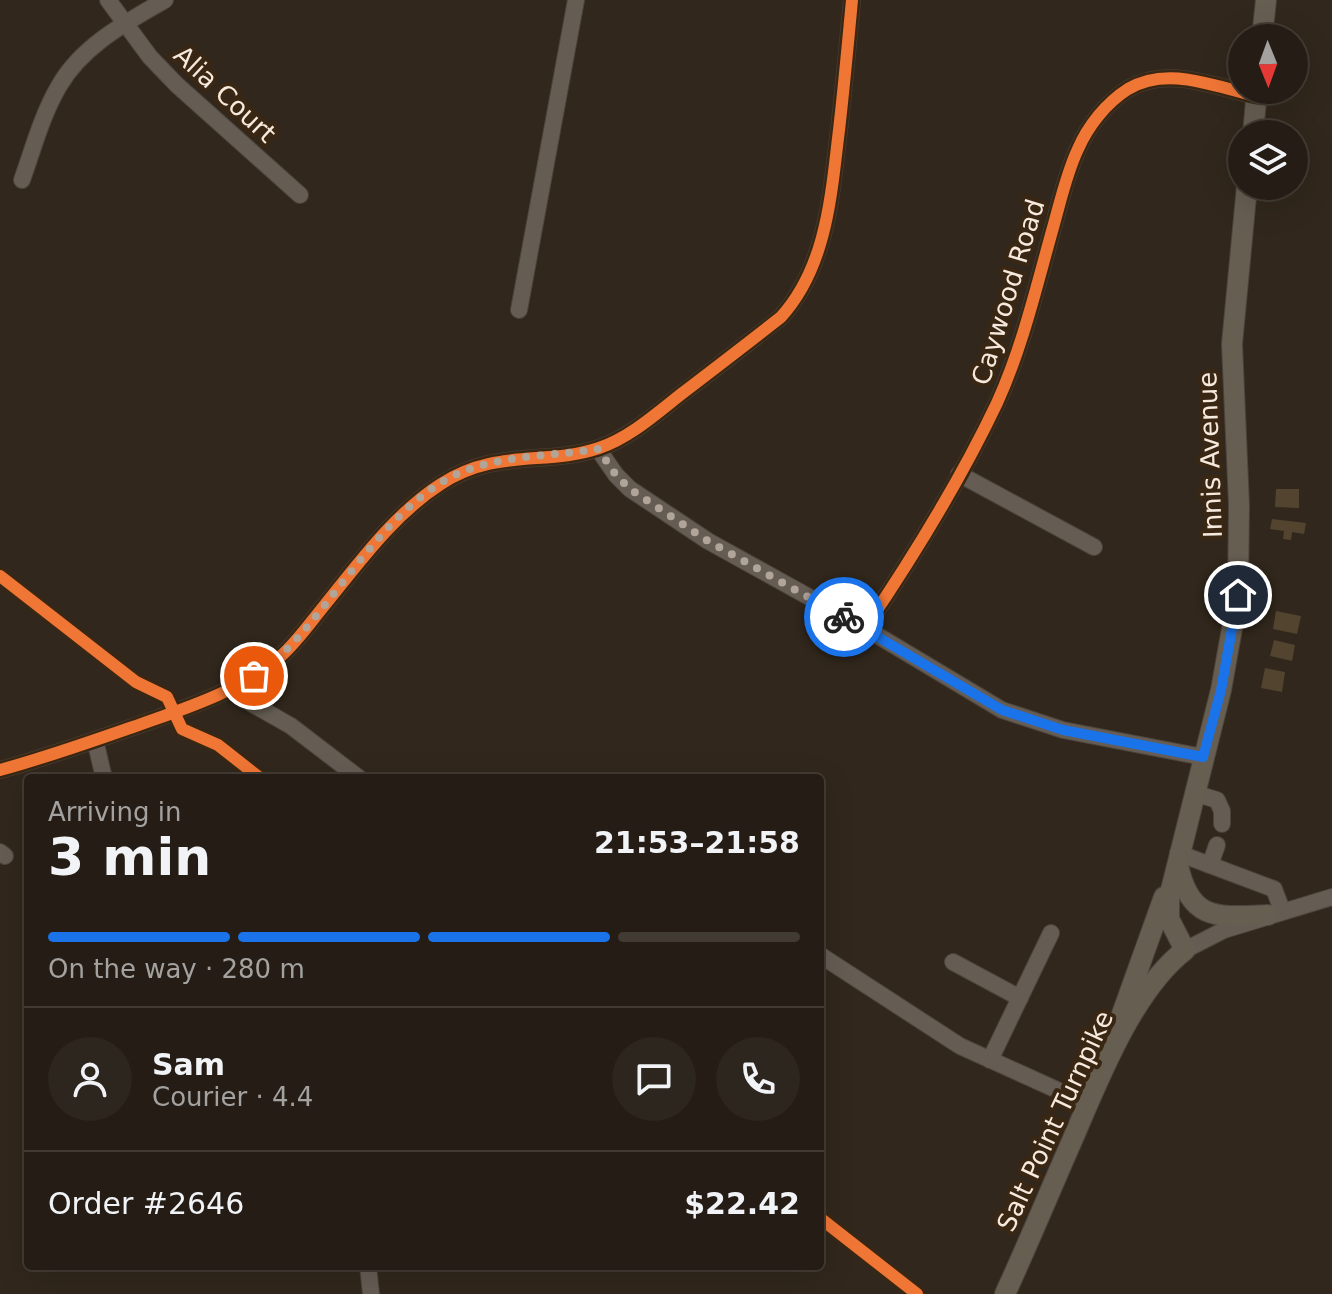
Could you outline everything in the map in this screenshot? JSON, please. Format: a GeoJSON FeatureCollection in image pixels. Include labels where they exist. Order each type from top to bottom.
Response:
{"type":"FeatureCollection","features":[{"type":"Feature","properties":{"kind":"main road"},"geometry":{"type":"LineString","coordinates":[[1263,24],[1266,0]]}},
{"type":"Feature","properties":{"kind":"main road","name":"Innis Avenue"},"geometry":{"type":"LineString","coordinates":[[1185,950],[1169,919],[1169,898],[1177,856],[1221,690],[1238,595],[1239,505],[1232,344],[1246,200]]}},
{"type":"Feature","properties":{"kind":"main road"},"geometry":{"type":"LineString","coordinates":[[1177,856],[1181,882],[1190,900],[1205,911],[1229,917],[1275,912]]}},
{"type":"Feature","properties":{"kind":"main road"},"geometry":{"type":"LineString","coordinates":[[1093,1091],[1177,856]]}},
{"type":"Feature","properties":{"kind":"main road","name":"Salt Point Turnpike"},"geometry":{"type":"LineString","coordinates":[[1005,1294],[1093,1091],[1153,981],[1168,963],[1185,950]]}},
{"type":"Feature","properties":{"kind":"street","name":"Alia Court"},"geometry":{"type":"LineString","coordinates":[[108,0],[150,57],[177,85],[300,195]]}},
{"type":"Feature","properties":{"kind":"street"},"geometry":{"type":"LineString","coordinates":[[22,180],[47,110],[60,85],[79,60],[124,24],[165,0]]}},
{"type":"Feature","properties":{"kind":"street"},"geometry":{"type":"LineString","coordinates":[[519,310],[576,0]]}},
{"type":"Feature","properties":{"kind":"street"},"geometry":{"type":"LineString","coordinates":[[0,770],[95,740],[231,689],[281,656],[384,534],[420,499],[442,483],[462,472],[496,461],[598,449],[619,439],[650,419],[781,317],[797,299],[808,279],[826,224],[852,0]]}},
{"type":"Feature","properties":{"kind":"street","name":"Caywood Road"},"geometry":{"type":"LineString","coordinates":[[865,628],[959,474],[996,403],[1017,353],[1066,181],[1078,148],[1099,115],[1127,90],[1166,76],[1228,88]]}},
{"type":"Feature","properties":{"kind":"street"},"geometry":{"type":"LineString","coordinates":[[598,449],[630,489],[708,541],[865,628],[925,667],[1002,710],[1063,730],[1203,757]]}},
{"type":"Feature","properties":{"kind":"street"},"geometry":{"type":"LineString","coordinates":[[959,474],[1094,547]]}},
{"type":"Feature","properties":{"kind":"street"},"geometry":{"type":"LineString","coordinates":[[231,689],[291,726],[354,774]]}},
{"type":"Feature","properties":{"kind":"street"},"geometry":{"type":"LineString","coordinates":[[95,740],[103,774]]}},
{"type":"Feature","properties":{"kind":"street"},"geometry":{"type":"LineString","coordinates":[[1194,793],[1217,800],[1222,811],[1222,824]]}},
{"type":"Feature","properties":{"kind":"street"},"geometry":{"type":"LineString","coordinates":[[1210,865],[1217,845]]}},
{"type":"Feature","properties":{"kind":"street"},"geometry":{"type":"LineString","coordinates":[[1177,856],[1274,889],[1275,912]]}},
{"type":"Feature","properties":{"kind":"street","name":"Salt Point Turnpike"},"geometry":{"type":"LineString","coordinates":[[1185,950],[1224,930],[1332,897]]}},
{"type":"Feature","properties":{"kind":"street"},"geometry":{"type":"LineString","coordinates":[[990,1060],[1051,933]]}},
{"type":"Feature","properties":{"kind":"street"},"geometry":{"type":"LineString","coordinates":[[824,958],[960,1046],[1068,1095],[1093,1091]]}},
{"type":"Feature","properties":{"kind":"street"},"geometry":{"type":"LineString","coordinates":[[953,962],[1020,998]]}},
{"type":"Feature","properties":{"kind":"street"},"geometry":{"type":"LineString","coordinates":[[368,1270],[371,1294]]}},
{"type":"Feature","properties":{"kind":"building"},"geometry":{"type":"Polygon","coordinates":[[[1276,489],[1299,489],[1299,508],[1275,507],[1276,489]]]}},
{"type":"Feature","properties":{"kind":"building"},"geometry":{"type":"Polygon","coordinates":[[[1272,519],[1306,523],[1304,534],[1292,532],[1291,540],[1283,539],[1284,531],[1270,529],[1272,519]]]}},
{"type":"Feature","properties":{"kind":"building"},"geometry":{"type":"Polygon","coordinates":[[[1276,611],[1301,616],[1297,634],[1273,629],[1276,611]]]}},
{"type":"Feature","properties":{"kind":"building"},"geometry":{"type":"Polygon","coordinates":[[[1274,640],[1295,645],[1292,661],[1270,656],[1274,640]]]}},
{"type":"Feature","properties":{"kind":"building"},"geometry":{"type":"Polygon","coordinates":[[[1265,668],[1285,672],[1282,692],[1261,688],[1265,668]]]}},
{"type":"Feature","properties":{"kind":"cycle path"},"geometry":{"type":"LineString","coordinates":[[0,770],[171,713],[247,680],[286,651],[378,540],[408,510],[441,484],[481,466],[579,453],[610,444],[652,417],[781,317],[808,275],[824,229],[836,155],[852,0]]}},
{"type":"Feature","properties":{"kind":"cycle path"},"geometry":{"type":"LineString","coordinates":[[865,628],[935,518],[997,403],[1022,337],[1064,186],[1082,140],[1092,124],[1112,101],[1143,82],[1175,78],[1228,89]]}},
{"type":"Feature","properties":{"kind":"cycle path"},"geometry":{"type":"LineString","coordinates":[[0,576],[136,682],[167,697],[182,729],[218,745],[255,774]]}},
{"type":"Feature","properties":{"kind":"cycle path"},"geometry":{"type":"LineString","coordinates":[[824,1221],[917,1294]]}},
{"type":"Feature","properties":{"kind":"way so far"},"geometry":{"type":"LineString","coordinates":[[254,676],[281,656],[302,634],[358,563],[393,525],[442,483],[462,472],[496,461],[598,449],[630,489],[708,541],[844,617]]}},
{"type":"Feature","properties":{"kind":"route"},"geometry":{"type":"LineString","coordinates":[[844,617],[1002,710],[1063,730],[1203,757],[1221,690],[1238,595]]}}]}
